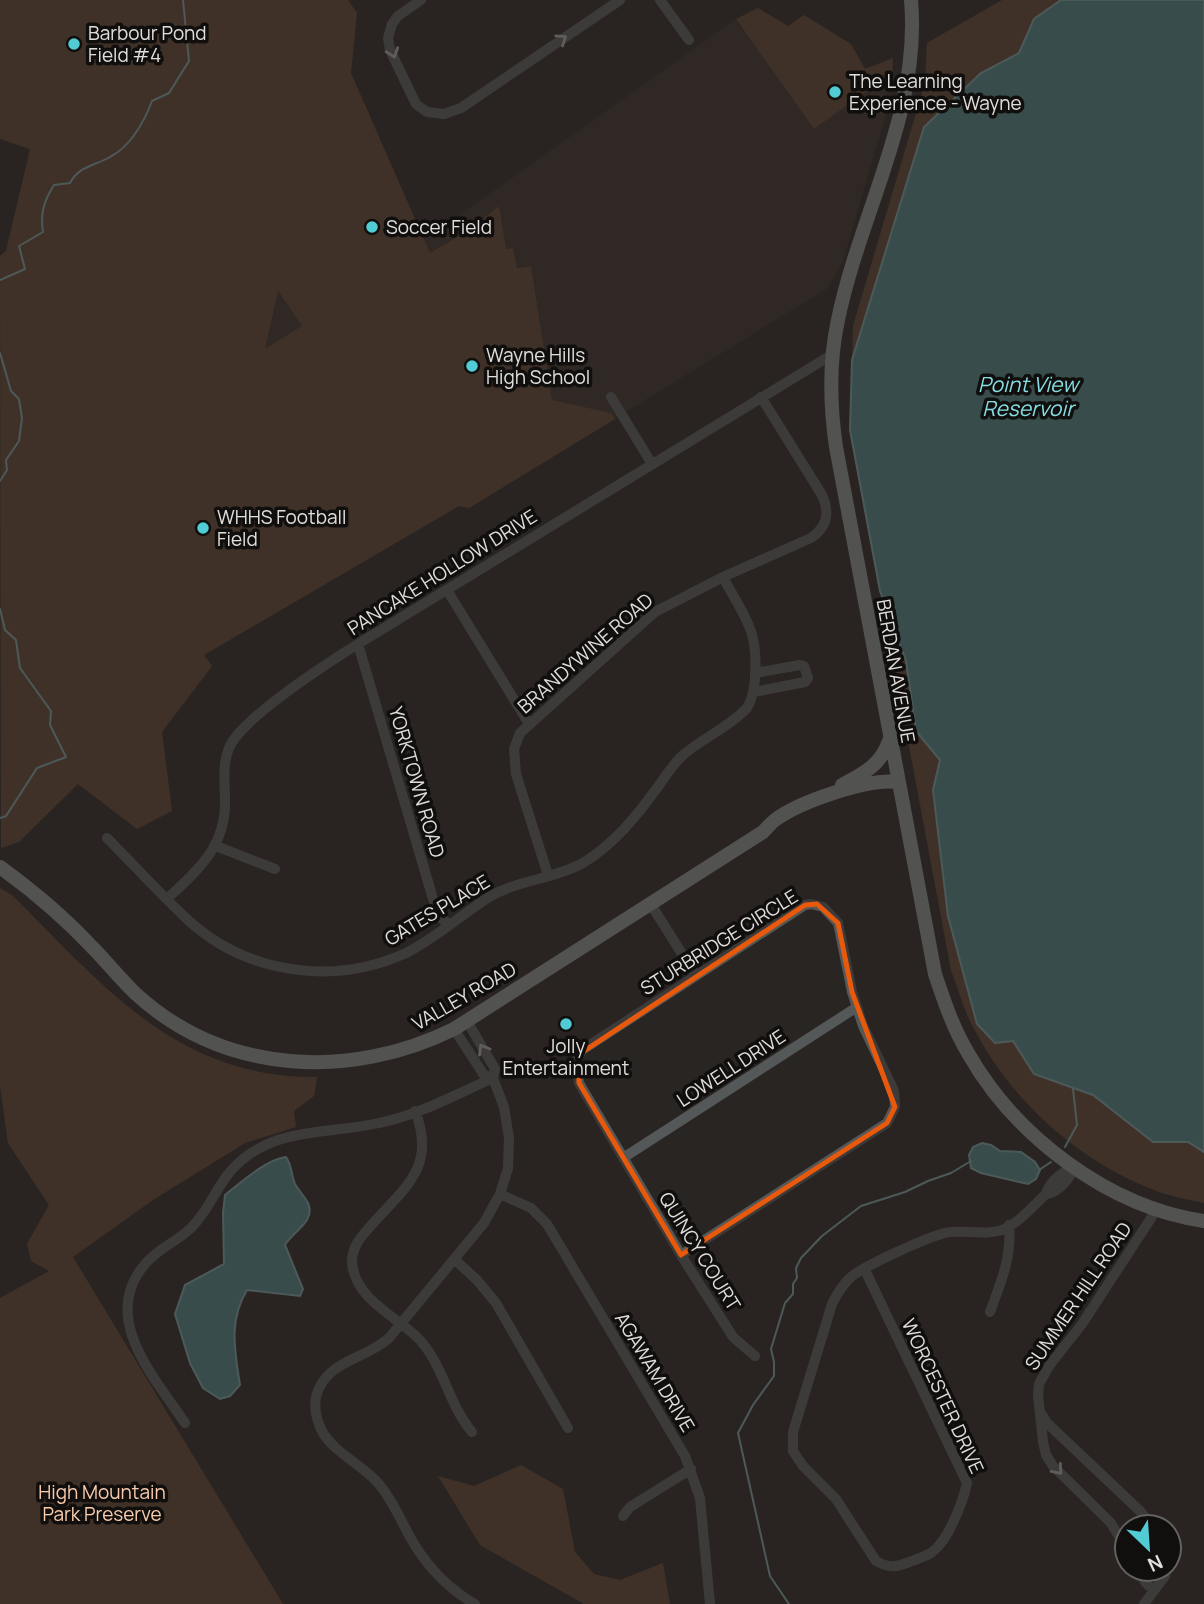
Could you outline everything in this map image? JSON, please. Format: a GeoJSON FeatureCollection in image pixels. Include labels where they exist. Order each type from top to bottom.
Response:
{"type":"FeatureCollection","features":[{"type":"Feature","properties":{"kind":"main road","name":"BERDAN AVENUE"},"geometry":{"type":"LineString","coordinates":[[911,0],[911,62],[904,103],[843,297],[833,354],[831,391],[835,447],[934,974],[957,1032],[979,1071],[1014,1115],[1040,1141],[1113,1190],[1157,1209],[1204,1221]]}},
{"type":"Feature","properties":{"kind":"main road"},"geometry":{"type":"LineString","coordinates":[[807,803],[871,768],[885,751],[889,739]]}},
{"type":"Feature","properties":{"kind":"main road","name":"VALLEY ROAD"},"geometry":{"type":"LineString","coordinates":[[0,867],[68,923],[137,994],[176,1023],[215,1042],[264,1057],[341,1063],[412,1048],[461,1025],[763,832],[775,820],[807,803],[884,780],[897,782]]}},
{"type":"Feature","properties":{"kind":"main road","name":"VALLEY ROAD"},"geometry":{"type":"LineString","coordinates":[[763,832],[780,828],[821,807],[885,789],[897,782]]}},
{"type":"Feature","properties":{"kind":"street"},"geometry":{"type":"LineString","coordinates":[[421,0],[398,16],[392,24],[388,38],[390,50],[416,104],[427,112],[444,114],[461,108],[620,0]]}},
{"type":"Feature","properties":{"kind":"street"},"geometry":{"type":"LineString","coordinates":[[660,0],[689,40]]}},
{"type":"Feature","properties":{"kind":"street","name":"PANCAKE HOLLOW DRIVE"},"geometry":{"type":"LineString","coordinates":[[167,899],[200,867],[216,846],[225,812],[226,756],[234,738],[282,693],[833,354]]}},
{"type":"Feature","properties":{"kind":"street"},"geometry":{"type":"LineString","coordinates":[[611,397],[652,464]]}},
{"type":"Feature","properties":{"kind":"street","name":"BRANDYWINE ROAD"},"geometry":{"type":"LineString","coordinates":[[548,875],[516,774],[514,758],[517,740],[529,724],[655,612],[680,597],[811,538],[825,523],[827,508],[822,495],[761,397]]}},
{"type":"Feature","properties":{"kind":"street"},"geometry":{"type":"LineString","coordinates":[[723,577],[749,627],[755,673],[754,692],[805,682],[808,678],[804,666],[800,665],[755,673]]}},
{"type":"Feature","properties":{"kind":"street"},"geometry":{"type":"LineString","coordinates":[[447,590],[529,724]]}},
{"type":"Feature","properties":{"kind":"street","name":"YORKTOWN ROAD"},"geometry":{"type":"LineString","coordinates":[[358,644],[436,909],[443,920],[450,924]]}},
{"type":"Feature","properties":{"kind":"street","name":"GATES PLACE"},"geometry":{"type":"LineString","coordinates":[[107,838],[190,922],[231,949],[268,964],[299,971],[336,971],[376,964],[407,952],[503,890],[582,863],[615,839],[634,819],[681,756],[741,714],[754,692]]}},
{"type":"Feature","properties":{"kind":"street"},"geometry":{"type":"LineString","coordinates":[[216,846],[275,869]]}},
{"type":"Feature","properties":{"kind":"street"},"geometry":{"type":"LineString","coordinates":[[650,903],[696,976]]}},
{"type":"Feature","properties":{"kind":"street","name":"STURBRIDGE CIRCLE"},"geometry":{"type":"LineString","coordinates":[[623,1157],[579,1083],[575,1068],[582,1050],[805,905],[817,904],[829,911],[838,923],[857,1007],[874,1054],[894,1091],[895,1107],[890,1119],[681,1255]]}},
{"type":"Feature","properties":{"kind":"street","name":"LOWELL DRIVE"},"geometry":{"type":"LineString","coordinates":[[623,1157],[857,1007]]}},
{"type":"Feature","properties":{"kind":"street"},"geometry":{"type":"LineString","coordinates":[[461,1025],[484,1074],[493,1078],[508,1123],[508,1168],[500,1194],[484,1223],[383,1343],[345,1361],[329,1373],[316,1396],[318,1422],[333,1445],[361,1466],[383,1488],[413,1542],[433,1570],[456,1592],[475,1604]]}},
{"type":"Feature","properties":{"kind":"street"},"geometry":{"type":"LineString","coordinates":[[186,1423],[136,1348],[129,1329],[129,1299],[141,1269],[155,1254],[194,1225],[231,1169],[261,1147],[285,1138],[379,1124],[493,1078]]}},
{"type":"Feature","properties":{"kind":"street"},"geometry":{"type":"LineString","coordinates":[[415,1111],[423,1138],[421,1164],[358,1241],[352,1255],[354,1272],[361,1288],[415,1335],[430,1354],[462,1419],[472,1432]]}},
{"type":"Feature","properties":{"kind":"street","name":"QUINCY COURT"},"geometry":{"type":"LineString","coordinates":[[623,1157],[733,1337],[755,1356]]}},
{"type":"Feature","properties":{"kind":"street","name":"WORCESTER DRIVE"},"geometry":{"type":"LineString","coordinates":[[865,1270],[967,1483],[965,1494],[944,1539],[932,1552],[896,1567],[887,1567],[876,1561],[836,1499],[803,1466],[793,1451],[793,1432],[832,1304],[842,1286],[853,1275],[931,1236],[950,1232],[989,1232],[1003,1229],[1046,1194],[1047,1188],[1065,1170],[1074,1166]]}},
{"type":"Feature","properties":{"kind":"street","name":"AGAWAM DRIVE"},"geometry":{"type":"LineString","coordinates":[[500,1194],[531,1208],[547,1224],[691,1469],[701,1506],[710,1604]]}},
{"type":"Feature","properties":{"kind":"street","name":"SUMMER HILL ROAD"},"geometry":{"type":"LineString","coordinates":[[1113,1527],[1053,1466],[1046,1455],[1039,1407],[1039,1384],[1049,1366],[1082,1324],[1157,1209]]}},
{"type":"Feature","properties":{"kind":"street"},"geometry":{"type":"LineString","coordinates":[[990,1312],[1007,1266],[1009,1225]]}},
{"type":"Feature","properties":{"kind":"street"},"geometry":{"type":"LineString","coordinates":[[454,1259],[477,1280],[496,1303],[568,1427]]}},
{"type":"Feature","properties":{"kind":"street"},"geometry":{"type":"LineString","coordinates":[[1039,1407],[1046,1423],[1142,1513]]}},
{"type":"Feature","properties":{"kind":"street"},"geometry":{"type":"LineString","coordinates":[[623,1516],[630,1507],[691,1469]]}},
{"type":"Feature","properties":{"kind":"street"},"geometry":{"type":"LineString","coordinates":[[1146,1583],[1153,1590]]}},
{"type":"Feature","properties":{"kind":"street"},"geometry":{"type":"LineString","coordinates":[[1144,1604],[1159,1583]]}},
{"type":"Feature","properties":{"kind":"highlighted area"},"geometry":{"type":"Polygon","coordinates":[[[817,904],[838,923],[852,992],[895,1107],[887,1123],[681,1255],[579,1083],[578,1055],[805,905],[817,904]]]}},
{"type":"Feature","properties":{"kind":"shaded area","name":"Wayne Hills High School"},"geometry":{"type":"Polygon","coordinates":[[[736,19],[742,30],[861,95],[888,81],[886,114],[843,261],[828,288],[469,508],[459,506],[206,654],[264,350],[279,291],[391,166],[419,231],[457,217],[736,19]]]}},
{"type":"Feature","properties":{"kind":"green space"},"geometry":{"type":"Polygon","coordinates":[[[0,0],[348,0],[357,13],[351,73],[430,253],[466,232],[499,206],[506,249],[513,248],[517,268],[531,266],[552,400],[611,413],[615,419],[469,508],[459,506],[204,655],[212,666],[162,732],[172,811],[137,829],[78,784],[19,842],[1,848],[0,256],[6,251],[30,149],[0,139],[0,0]],[[278,292],[265,349],[302,326],[278,292]]]}},
{"type":"Feature","properties":{"kind":"green space"},"geometry":{"type":"Polygon","coordinates":[[[1002,0],[1061,0],[1034,19],[1019,53],[981,73],[852,358],[853,326],[925,83],[927,43],[1002,0]]]}},
{"type":"Feature","properties":{"kind":"green space"},"geometry":{"type":"Polygon","coordinates":[[[758,8],[788,26],[804,15],[851,44],[865,69],[893,58],[892,79],[861,95],[814,129],[736,19],[758,8]]]}},
{"type":"Feature","properties":{"kind":"green space"},"geometry":{"type":"Polygon","coordinates":[[[880,591],[906,661],[916,731],[940,760],[933,790],[948,916],[977,1024],[1013,1041],[1035,1074],[1093,1095],[1153,1142],[1188,1142],[1204,1152],[1204,1203],[1162,1193],[1132,1181],[1077,1147],[1051,1127],[1007,1080],[972,1025],[951,970],[880,591]]]}},
{"type":"Feature","properties":{"kind":"green space","name":"High Mountain Park Preserve"},"geometry":{"type":"Polygon","coordinates":[[[0,888],[12,895],[112,993],[183,1044],[223,1062],[267,1073],[317,1077],[314,1096],[294,1111],[296,1127],[245,1143],[153,1200],[73,1257],[283,1604],[0,1604],[0,1298],[49,1271],[31,1261],[27,1244],[49,1205],[8,1143],[0,1086],[0,888]]]}},
{"type":"Feature","properties":{"kind":"green space"},"geometry":{"type":"Polygon","coordinates":[[[521,1465],[563,1489],[575,1552],[594,1574],[620,1580],[663,1563],[670,1604],[584,1604],[480,1545],[438,1476],[474,1486],[521,1465]]]}},
{"type":"Feature","properties":{"kind":"water","name":"Point View Reservoir"},"geometry":{"type":"Polygon","coordinates":[[[1061,0],[1204,0],[1204,1152],[1188,1142],[1153,1142],[1093,1095],[1034,1074],[1013,1041],[995,1043],[977,1024],[948,916],[933,790],[940,760],[916,731],[906,661],[880,591],[850,430],[852,360],[924,127],[981,73],[1019,53],[1034,19],[1061,0]]]}},
{"type":"Feature","properties":{"kind":"water"},"geometry":{"type":"Polygon","coordinates":[[[982,1143],[1000,1151],[1021,1152],[1035,1162],[1040,1170],[1036,1179],[1028,1184],[981,1173],[971,1168],[969,1155],[973,1147],[982,1143]]]}},
{"type":"Feature","properties":{"kind":"water"},"geometry":{"type":"Polygon","coordinates":[[[286,1157],[295,1184],[310,1210],[306,1221],[285,1245],[303,1289],[300,1296],[247,1290],[237,1313],[234,1337],[240,1385],[230,1396],[220,1399],[203,1388],[190,1363],[175,1314],[185,1285],[224,1264],[225,1195],[262,1167],[286,1157]]]}},
{"type":"Feature","properties":{"kind":"waterway"},"geometry":{"type":"LineString","coordinates":[[0,280],[25,269],[19,246],[43,232],[44,207],[54,185],[70,183],[82,170],[118,152],[136,133],[152,101],[169,93],[189,61],[183,0]]}},
{"type":"Feature","properties":{"kind":"waterway"},"geometry":{"type":"LineString","coordinates":[[0,353],[11,391],[19,399],[22,418],[19,441],[6,460],[7,470],[0,481]]}},
{"type":"Feature","properties":{"kind":"waterway"},"geometry":{"type":"LineString","coordinates":[[0,609],[5,630],[16,640],[20,668],[51,711],[50,725],[66,757],[37,768],[6,816],[0,818]]}},
{"type":"Feature","properties":{"kind":"waterway"},"geometry":{"type":"LineString","coordinates":[[1065,1147],[1077,1125],[1073,1089]]}},
{"type":"Feature","properties":{"kind":"waterway"},"geometry":{"type":"LineString","coordinates":[[789,1604],[770,1576],[738,1433],[753,1405],[774,1376],[771,1349],[785,1303],[793,1294],[793,1284],[797,1278],[796,1268],[801,1258],[822,1236],[861,1206],[905,1192],[951,1173],[971,1161]]}},
{"type":"Feature","properties":{"kind":"waterway"},"geometry":{"type":"LineString","coordinates":[[1039,1170],[1051,1162]]}},
{"type":"Feature","properties":{"kind":"place","name":"Barbour Pond Field #4"},"geometry":{"type":"Point","coordinates":[74,44]}},
{"type":"Feature","properties":{"kind":"place","name":"The Learning Experience - Wayne"},"geometry":{"type":"Point","coordinates":[835,92]}},
{"type":"Feature","properties":{"kind":"place","name":"Soccer Field"},"geometry":{"type":"Point","coordinates":[372,227]}},
{"type":"Feature","properties":{"kind":"place","name":"Wayne Hills High School"},"geometry":{"type":"Point","coordinates":[472,366]}},
{"type":"Feature","properties":{"kind":"place","name":"WHHS Football Field"},"geometry":{"type":"Point","coordinates":[203,528]}},
{"type":"Feature","properties":{"kind":"place","name":"Jolly Entertainment"},"geometry":{"type":"Point","coordinates":[566,1024]}}]}
